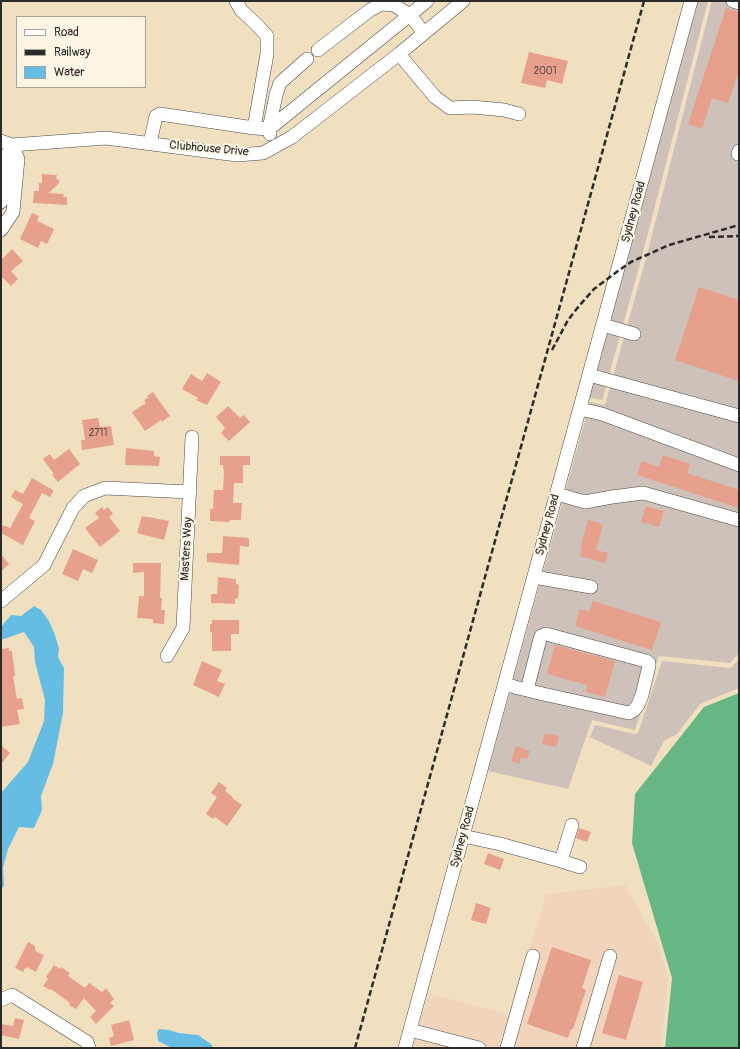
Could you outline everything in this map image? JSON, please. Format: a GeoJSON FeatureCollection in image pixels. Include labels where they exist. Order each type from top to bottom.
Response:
{"type":"FeatureCollection","features":[{"type":"Feature","properties":{"kind":"street"},"geometry":{"type":"LineString","coordinates":[[236,1],[241,10],[266,36],[267,54],[254,128]]}},
{"type":"Feature","properties":{"kind":"street"},"geometry":{"type":"LineString","coordinates":[[150,143],[156,116],[160,114],[269,129],[427,1]]}},
{"type":"Feature","properties":{"kind":"street","name":"Clubhouse Drive"},"geometry":{"type":"LineString","coordinates":[[6,142],[106,138],[237,155],[263,153],[292,136],[424,34],[463,1]]}},
{"type":"Feature","properties":{"kind":"street","name":"Sydney Road"},"geometry":{"type":"LineString","coordinates":[[405,1048],[692,1]]}},
{"type":"Feature","properties":{"kind":"street"},"geometry":{"type":"LineString","coordinates":[[733,1],[739,3]]}},
{"type":"Feature","properties":{"kind":"street"},"geometry":{"type":"LineString","coordinates":[[318,50],[370,10],[382,4],[394,5],[410,15],[424,34]]}},
{"type":"Feature","properties":{"kind":"street"},"geometry":{"type":"LineString","coordinates":[[398,54],[435,97],[450,108],[472,107],[504,110],[518,114]]}},
{"type":"Feature","properties":{"kind":"street"},"geometry":{"type":"LineString","coordinates":[[272,148],[269,129],[280,83],[307,59]]}},
{"type":"Feature","properties":{"kind":"street"},"geometry":{"type":"LineString","coordinates":[[1,202],[6,157],[6,142]]}},
{"type":"Feature","properties":{"kind":"street"},"geometry":{"type":"LineString","coordinates":[[1,230],[12,212],[18,159],[6,142]]}},
{"type":"Feature","properties":{"kind":"street"},"geometry":{"type":"LineString","coordinates":[[603,325],[634,334]]}},
{"type":"Feature","properties":{"kind":"street"},"geometry":{"type":"LineString","coordinates":[[589,375],[739,416]]}},
{"type":"Feature","properties":{"kind":"street"},"geometry":{"type":"LineString","coordinates":[[580,409],[602,414],[739,465]]}},
{"type":"Feature","properties":{"kind":"street","name":"Masters Way"},"geometry":{"type":"LineString","coordinates":[[166,656],[183,628],[192,437]]}},
{"type":"Feature","properties":{"kind":"street"},"geometry":{"type":"LineString","coordinates":[[1,601],[44,565],[73,508],[84,496],[105,488],[190,492]]}},
{"type":"Feature","properties":{"kind":"street"},"geometry":{"type":"LineString","coordinates":[[557,494],[585,502],[612,497],[644,494],[739,520]]}},
{"type":"Feature","properties":{"kind":"street"},"geometry":{"type":"LineString","coordinates":[[534,577],[591,587]]}},
{"type":"Feature","properties":{"kind":"street"},"geometry":{"type":"LineString","coordinates":[[505,684],[527,690],[629,713],[638,705],[649,666],[646,661],[546,634],[541,636],[527,690]]}},
{"type":"Feature","properties":{"kind":"street"},"geometry":{"type":"LineString","coordinates":[[560,861],[572,825]]}},
{"type":"Feature","properties":{"kind":"street"},"geometry":{"type":"LineString","coordinates":[[463,836],[500,844],[580,867]]}},
{"type":"Feature","properties":{"kind":"street"},"geometry":{"type":"LineString","coordinates":[[507,1048],[533,956]]}},
{"type":"Feature","properties":{"kind":"street"},"geometry":{"type":"LineString","coordinates":[[583,1048],[610,956]]}},
{"type":"Feature","properties":{"kind":"street"},"geometry":{"type":"LineString","coordinates":[[1,1000],[12,996],[88,1045]]}},
{"type":"Feature","properties":{"kind":"street"},"geometry":{"type":"LineString","coordinates":[[410,1030],[479,1048]]}},
{"type":"Feature","properties":{"kind":"shaded area"},"geometry":{"type":"Polygon","coordinates":[[[697,1],[708,1],[641,260],[602,400],[591,398],[588,399],[697,1]]]}},
{"type":"Feature","properties":{"kind":"shaded area"},"geometry":{"type":"Polygon","coordinates":[[[712,1],[739,1],[739,653],[730,663],[659,656],[635,730],[592,720],[568,789],[488,771],[590,402],[605,405],[645,262],[712,1]]]}},
{"type":"Feature","properties":{"kind":"shaded area"},"geometry":{"type":"Polygon","coordinates":[[[739,659],[739,688],[700,704],[677,734],[664,741],[651,766],[590,737],[595,725],[635,734],[638,733],[662,661],[730,668],[739,659]]]}},
{"type":"Feature","properties":{"kind":"shaded area"},"geometry":{"type":"Polygon","coordinates":[[[625,885],[658,943],[666,970],[668,980],[661,1048],[413,1048],[428,993],[510,1015],[546,894],[625,885]]]}},
{"type":"Feature","properties":{"kind":"green space"},"geometry":{"type":"Polygon","coordinates":[[[739,693],[739,1048],[665,1048],[672,978],[632,843],[635,794],[704,707],[739,693]]]}},
{"type":"Feature","properties":{"kind":"water"},"geometry":{"type":"Polygon","coordinates":[[[34,606],[41,610],[49,621],[59,649],[58,657],[64,668],[63,713],[53,764],[41,796],[42,810],[34,828],[19,827],[8,849],[3,868],[4,886],[1,889],[1,793],[28,762],[44,721],[45,700],[35,662],[34,647],[24,632],[1,640],[1,627],[11,615],[21,616],[34,606]]]}},
{"type":"Feature","properties":{"kind":"water"},"geometry":{"type":"Polygon","coordinates":[[[159,1029],[198,1035],[211,1044],[213,1048],[172,1048],[158,1041],[157,1032],[159,1029]]]}},
{"type":"Feature","properties":{"kind":"building"},"geometry":{"type":"Polygon","coordinates":[[[726,8],[739,12],[739,71],[728,103],[712,98],[702,129],[688,124],[726,8]]]}},
{"type":"Feature","properties":{"kind":"building"},"geometry":{"type":"Polygon","coordinates":[[[529,52],[568,61],[562,84],[547,80],[545,88],[521,83],[529,52]]]}},
{"type":"Feature","properties":{"kind":"building"},"geometry":{"type":"Polygon","coordinates":[[[42,174],[57,175],[56,178],[60,182],[49,193],[64,194],[63,197],[67,197],[67,205],[33,203],[34,191],[39,191],[39,183],[42,183],[42,174]]]}},
{"type":"Feature","properties":{"kind":"building"},"geometry":{"type":"Polygon","coordinates":[[[32,213],[39,216],[37,221],[54,229],[47,244],[41,241],[38,248],[20,239],[32,213]]]}},
{"type":"Feature","properties":{"kind":"building"},"geometry":{"type":"Polygon","coordinates":[[[12,249],[23,261],[11,271],[18,279],[11,286],[1,276],[1,260],[12,249]]]}},
{"type":"Feature","properties":{"kind":"building"},"geometry":{"type":"Polygon","coordinates":[[[699,287],[739,300],[739,381],[675,360],[699,287]]]}},
{"type":"Feature","properties":{"kind":"building"},"geometry":{"type":"Polygon","coordinates":[[[207,373],[221,382],[207,405],[196,400],[198,398],[182,389],[191,374],[202,381],[207,373]]]}},
{"type":"Feature","properties":{"kind":"building"},"geometry":{"type":"Polygon","coordinates":[[[153,392],[170,416],[162,422],[161,420],[145,431],[132,412],[146,403],[144,400],[153,392]]]}},
{"type":"Feature","properties":{"kind":"building"},"geometry":{"type":"Polygon","coordinates":[[[228,406],[240,418],[244,415],[250,422],[229,441],[221,433],[225,428],[216,417],[228,406]]]}},
{"type":"Feature","properties":{"kind":"building"},"geometry":{"type":"Polygon","coordinates":[[[98,418],[100,427],[111,426],[114,445],[82,450],[81,440],[85,440],[82,420],[98,418]]]}},
{"type":"Feature","properties":{"kind":"building"},"geometry":{"type":"Polygon","coordinates":[[[126,448],[154,451],[154,456],[160,457],[159,466],[125,465],[126,448]]]}},
{"type":"Feature","properties":{"kind":"building"},"geometry":{"type":"Polygon","coordinates":[[[69,449],[80,464],[58,482],[52,475],[54,474],[43,459],[50,454],[54,460],[69,449]]]}},
{"type":"Feature","properties":{"kind":"building"},"geometry":{"type":"Polygon","coordinates":[[[663,455],[690,464],[687,473],[739,490],[739,508],[637,475],[642,461],[659,467],[663,455]]]}},
{"type":"Feature","properties":{"kind":"building"},"geometry":{"type":"Polygon","coordinates":[[[220,456],[250,456],[250,465],[243,465],[243,483],[234,483],[233,503],[242,503],[241,520],[230,520],[229,522],[210,521],[210,509],[213,509],[214,490],[223,490],[224,473],[223,465],[220,465],[220,456]]]}},
{"type":"Feature","properties":{"kind":"building"},"geometry":{"type":"Polygon","coordinates":[[[32,478],[53,490],[53,492],[50,497],[42,493],[29,518],[35,521],[23,545],[1,533],[1,529],[3,525],[10,528],[23,504],[11,497],[15,490],[23,494],[32,478]]]}},
{"type":"Feature","properties":{"kind":"building"},"geometry":{"type":"Polygon","coordinates":[[[646,506],[664,511],[659,527],[641,522],[646,506]]]}},
{"type":"Feature","properties":{"kind":"building"},"geometry":{"type":"Polygon","coordinates":[[[102,507],[104,510],[108,507],[113,514],[109,517],[120,531],[100,547],[85,528],[99,518],[95,513],[102,507]]]}},
{"type":"Feature","properties":{"kind":"building"},"geometry":{"type":"Polygon","coordinates":[[[142,516],[169,521],[164,540],[137,533],[142,516]]]}},
{"type":"Feature","properties":{"kind":"building"},"geometry":{"type":"Polygon","coordinates":[[[588,520],[603,524],[596,550],[608,553],[605,563],[580,556],[581,545],[588,520]]]}},
{"type":"Feature","properties":{"kind":"building"},"geometry":{"type":"Polygon","coordinates":[[[223,536],[249,538],[249,547],[240,546],[239,565],[207,562],[207,553],[222,553],[223,536]]]}},
{"type":"Feature","properties":{"kind":"building"},"geometry":{"type":"Polygon","coordinates":[[[73,549],[98,560],[92,573],[83,569],[78,581],[62,574],[73,549]]]}},
{"type":"Feature","properties":{"kind":"building"},"geometry":{"type":"Polygon","coordinates":[[[1,554],[9,564],[1,571],[1,554]]]}},
{"type":"Feature","properties":{"kind":"building"},"geometry":{"type":"Polygon","coordinates":[[[133,563],[161,563],[160,598],[162,598],[161,610],[165,610],[164,624],[153,623],[153,619],[137,618],[139,596],[144,596],[144,572],[133,573],[133,563]]]}},
{"type":"Feature","properties":{"kind":"building"},"geometry":{"type":"Polygon","coordinates":[[[218,577],[236,579],[236,584],[239,585],[238,599],[235,598],[235,604],[211,603],[211,594],[217,594],[218,577]]]}},
{"type":"Feature","properties":{"kind":"building"},"geometry":{"type":"Polygon","coordinates":[[[593,601],[661,622],[652,650],[575,626],[580,609],[589,612],[593,601]]]}},
{"type":"Feature","properties":{"kind":"building"},"geometry":{"type":"Polygon","coordinates":[[[212,620],[239,620],[239,634],[231,634],[231,651],[212,651],[212,632],[210,632],[210,624],[212,624],[212,620]]]}},
{"type":"Feature","properties":{"kind":"building"},"geometry":{"type":"Polygon","coordinates":[[[555,645],[615,661],[605,697],[586,692],[587,685],[547,674],[555,645]]]}},
{"type":"Feature","properties":{"kind":"building"},"geometry":{"type":"Polygon","coordinates":[[[9,648],[9,651],[12,651],[15,676],[13,676],[17,699],[22,698],[24,709],[17,710],[20,724],[1,727],[1,649],[9,648]]]}},
{"type":"Feature","properties":{"kind":"building"},"geometry":{"type":"Polygon","coordinates":[[[202,661],[222,670],[217,681],[225,684],[219,697],[193,685],[202,661]]]}},
{"type":"Feature","properties":{"kind":"building"},"geometry":{"type":"Polygon","coordinates":[[[545,733],[559,736],[556,747],[542,744],[545,733]]]}},
{"type":"Feature","properties":{"kind":"building"},"geometry":{"type":"Polygon","coordinates":[[[1,745],[10,753],[1,764],[1,745]]]}},
{"type":"Feature","properties":{"kind":"building"},"geometry":{"type":"Polygon","coordinates":[[[516,746],[530,751],[527,759],[521,757],[519,764],[511,761],[516,746]]]}},
{"type":"Feature","properties":{"kind":"building"},"geometry":{"type":"Polygon","coordinates":[[[219,782],[227,788],[225,791],[233,797],[232,798],[242,805],[227,826],[215,817],[213,819],[206,814],[217,797],[211,793],[219,782]]]}},
{"type":"Feature","properties":{"kind":"building"},"geometry":{"type":"Polygon","coordinates":[[[579,828],[591,832],[587,842],[576,838],[579,828]]]}},
{"type":"Feature","properties":{"kind":"building"},"geometry":{"type":"Polygon","coordinates":[[[488,853],[504,859],[500,870],[484,864],[488,853]]]}},
{"type":"Feature","properties":{"kind":"building"},"geometry":{"type":"Polygon","coordinates":[[[476,903],[491,908],[486,924],[471,920],[476,903]]]}},
{"type":"Feature","properties":{"kind":"building"},"geometry":{"type":"Polygon","coordinates":[[[28,942],[35,946],[35,951],[44,955],[36,972],[27,967],[23,972],[15,968],[28,942]]]}},
{"type":"Feature","properties":{"kind":"building"},"geometry":{"type":"Polygon","coordinates":[[[552,947],[591,960],[582,988],[586,990],[573,1029],[571,1029],[568,1038],[527,1024],[552,947]]]}},
{"type":"Feature","properties":{"kind":"building"},"geometry":{"type":"Polygon","coordinates":[[[54,965],[60,969],[61,967],[70,973],[68,976],[85,988],[89,983],[102,992],[106,988],[114,999],[110,1003],[114,1006],[96,1024],[90,1017],[96,1011],[84,998],[76,1009],[69,1005],[70,1003],[51,989],[50,990],[43,986],[48,979],[46,977],[54,965]]]}},
{"type":"Feature","properties":{"kind":"building"},"geometry":{"type":"Polygon","coordinates":[[[619,975],[643,982],[626,1040],[602,1033],[619,975]]]}},
{"type":"Feature","properties":{"kind":"building"},"geometry":{"type":"Polygon","coordinates":[[[15,1018],[24,1020],[19,1039],[1,1035],[1,1024],[13,1026],[15,1018]]]}},
{"type":"Feature","properties":{"kind":"building"},"geometry":{"type":"Polygon","coordinates":[[[129,1020],[134,1040],[111,1046],[109,1038],[114,1036],[111,1025],[129,1020]]]}},
{"type":"Feature","properties":{"kind":"railway"},"geometry":{"type":"LineString","coordinates":[[355,1048],[644,1]]}},
{"type":"Feature","properties":{"kind":"railway"},"geometry":{"type":"LineString","coordinates":[[552,350],[568,320],[594,289],[631,262],[669,245],[739,225]]}},
{"type":"Feature","properties":{"kind":"railway"},"geometry":{"type":"LineString","coordinates":[[709,237],[739,236]]}}]}
